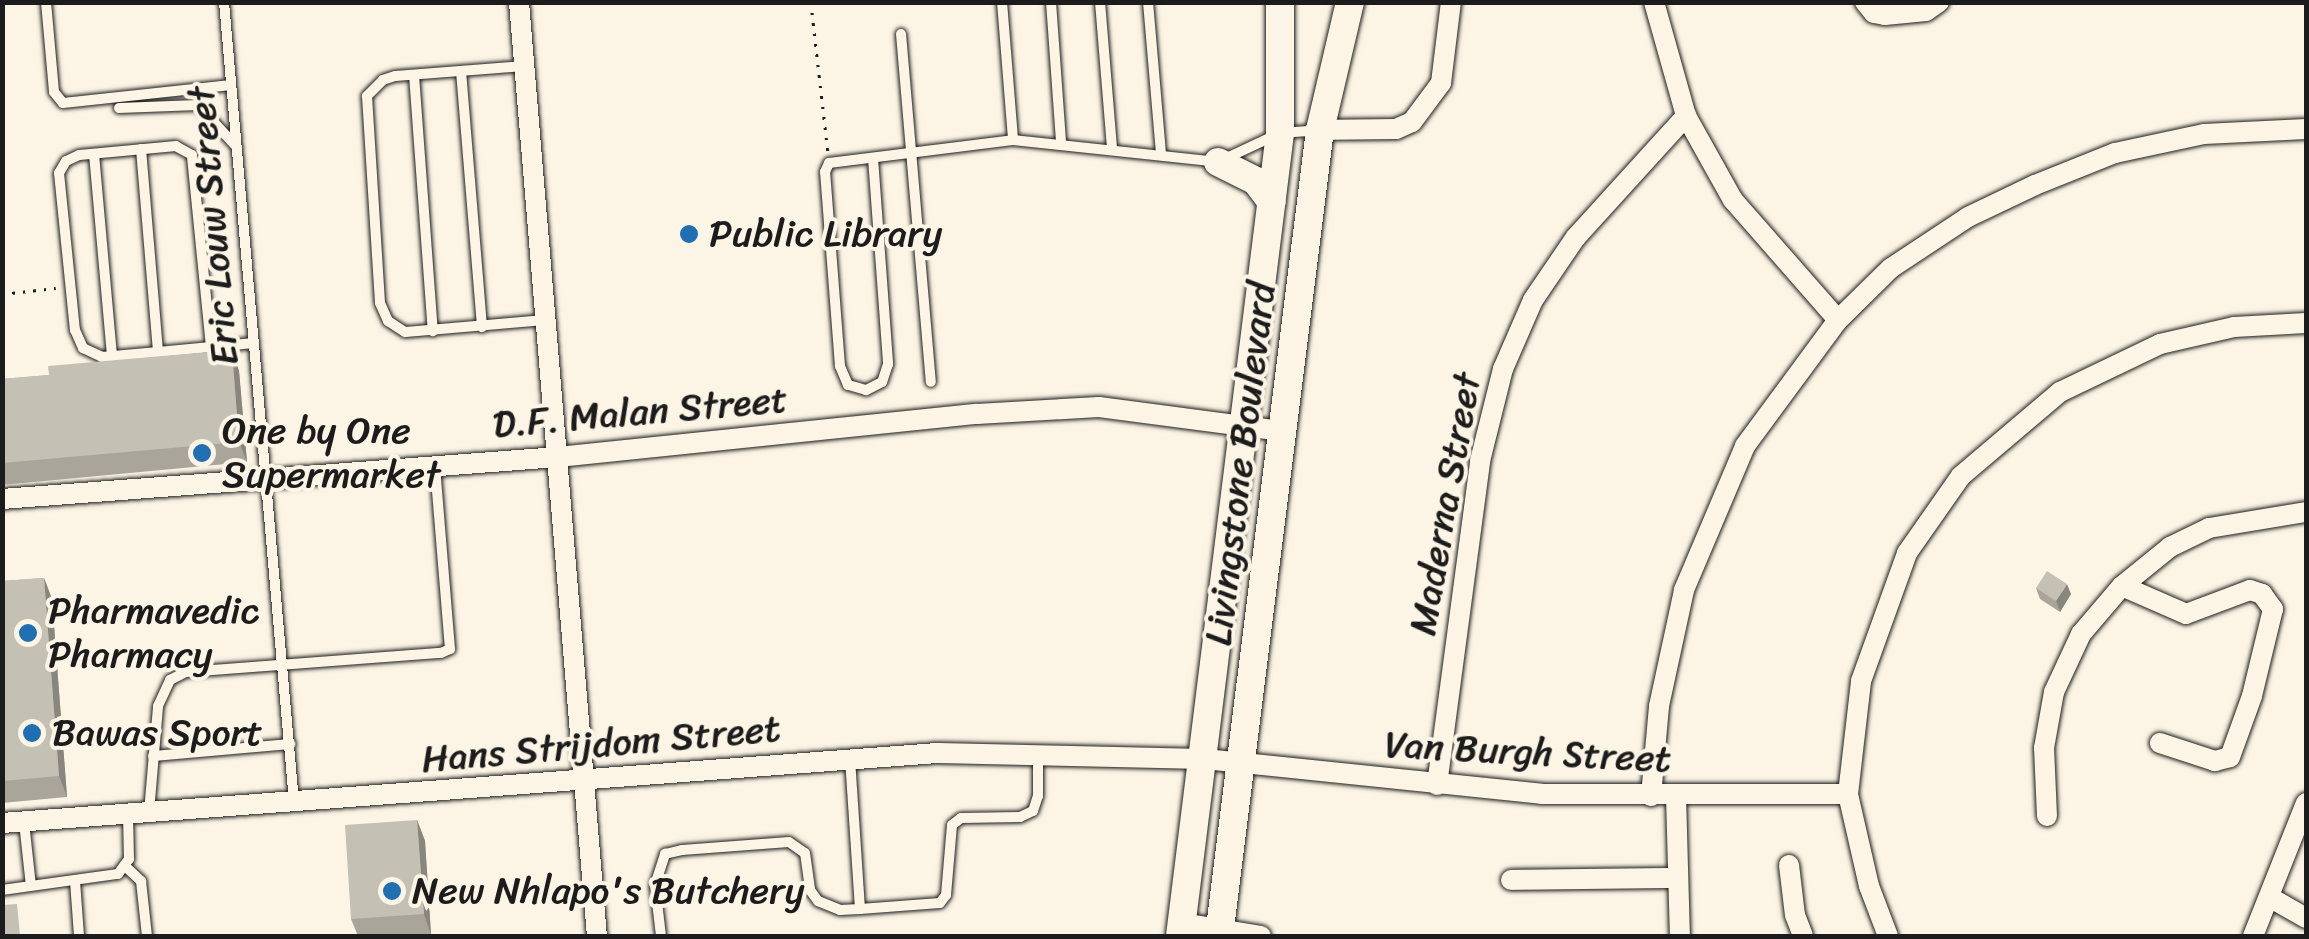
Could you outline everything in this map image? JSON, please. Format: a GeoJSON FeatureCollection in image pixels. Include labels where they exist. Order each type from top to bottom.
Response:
{"type":"FeatureCollection","features":[{"type":"Feature","properties":{"kind":"street"},"geometry":{"type":"LineString","coordinates":[[520,2],[596,936]]}},
{"type":"Feature","properties":{"kind":"street","name":"Livingstone Boulevard"},"geometry":{"type":"LineString","coordinates":[[1181,930],[1280,133],[1280,2]]}},
{"type":"Feature","properties":{"kind":"street"},"geometry":{"type":"LineString","coordinates":[[1320,130],[1396,129],[1412,122],[1441,83],[1451,2]]}},
{"type":"Feature","properties":{"kind":"street"},"geometry":{"type":"LineString","coordinates":[[1654,2],[1686,116],[1734,200],[1838,320]]}},
{"type":"Feature","properties":{"kind":"street"},"geometry":{"type":"LineString","coordinates":[[1865,2],[1874,13],[1885,15],[1926,11],[1939,2]]}},
{"type":"Feature","properties":{"kind":"street","name":"Livingstone Boulevard"},"geometry":{"type":"LineString","coordinates":[[1220,932],[1320,130],[1350,3]]}},
{"type":"Feature","properties":{"kind":"street","name":"Maderna Street"},"geometry":{"type":"LineString","coordinates":[[1437,785],[1480,461],[1502,369],[1533,300],[1576,237],[1686,116]]}},
{"type":"Feature","properties":{"kind":"street"},"geometry":{"type":"LineString","coordinates":[[1651,796],[1659,706],[1684,590],[1746,446],[1838,320],[1891,268],[1968,218],[2035,185],[2115,154],[2204,134],[2306,129]]}},
{"type":"Feature","properties":{"kind":"street"},"geometry":{"type":"LineString","coordinates":[[1218,162],[1256,181],[1272,202]]}},
{"type":"Feature","properties":{"kind":"street"},"geometry":{"type":"LineString","coordinates":[[1888,936],[1869,886],[1848,794],[1861,681],[1907,552],[1961,476],[2060,392],[2160,344],[2234,327],[2306,323]]}},
{"type":"Feature","properties":{"kind":"street","name":"D.F. Malan Street"},"geometry":{"type":"LineString","coordinates":[[2,498],[558,457],[977,414],[1098,407],[1282,431]]}},
{"type":"Feature","properties":{"kind":"street"},"geometry":{"type":"LineString","coordinates":[[2047,816],[2044,748],[2054,692],[2081,634],[2122,586],[2170,548],[2208,528],[2306,512]]}},
{"type":"Feature","properties":{"kind":"street"},"geometry":{"type":"LineString","coordinates":[[2122,586],[2186,614],[2250,590],[2262,594],[2273,609],[2252,696],[2230,756],[2215,762],[2160,743]]}},
{"type":"Feature","properties":{"kind":"street","name":"Hans Strijdom Street"},"geometry":{"type":"LineString","coordinates":[[13,822],[850,759],[1038,752],[1205,759]]}},
{"type":"Feature","properties":{"kind":"street","name":"Van Burgh Street"},"geometry":{"type":"LineString","coordinates":[[1205,759],[1437,785],[1651,796],[1848,794]]}},
{"type":"Feature","properties":{"kind":"street"},"geometry":{"type":"LineString","coordinates":[[1676,796],[1680,936]]}},
{"type":"Feature","properties":{"kind":"street"},"geometry":{"type":"LineString","coordinates":[[2253,936],[2306,803]]}},
{"type":"Feature","properties":{"kind":"street"},"geometry":{"type":"LineString","coordinates":[[1790,865],[1794,915],[1803,936]]}},
{"type":"Feature","properties":{"kind":"street"},"geometry":{"type":"LineString","coordinates":[[1511,880],[1678,878]]}},
{"type":"Feature","properties":{"kind":"street"},"geometry":{"type":"LineString","coordinates":[[2271,898],[2306,918]]}},
{"type":"Feature","properties":{"kind":"street"},"geometry":{"type":"LineString","coordinates":[[1181,930],[1261,936]]}},
{"type":"Feature","properties":{"kind":"lane"},"geometry":{"type":"LineString","coordinates":[[46,2],[54,92],[63,102],[231,85]]}},
{"type":"Feature","properties":{"kind":"lane","name":"Eric Louw Street"},"geometry":{"type":"LineString","coordinates":[[224,2],[294,803]]}},
{"type":"Feature","properties":{"kind":"lane"},"geometry":{"type":"LineString","coordinates":[[1002,2],[1013,140]]}},
{"type":"Feature","properties":{"kind":"lane"},"geometry":{"type":"LineString","coordinates":[[1051,2],[1061,144]]}},
{"type":"Feature","properties":{"kind":"lane"},"geometry":{"type":"LineString","coordinates":[[1100,2],[1112,149]]}},
{"type":"Feature","properties":{"kind":"lane"},"geometry":{"type":"LineString","coordinates":[[1148,2],[1160,154]]}},
{"type":"Feature","properties":{"kind":"lane"},"geometry":{"type":"LineString","coordinates":[[901,34],[931,382]]}},
{"type":"Feature","properties":{"kind":"lane"},"geometry":{"type":"LineString","coordinates":[[526,66],[414,74],[383,80],[367,96],[380,304],[397,328],[433,331],[546,320]]}},
{"type":"Feature","properties":{"kind":"lane"},"geometry":{"type":"LineString","coordinates":[[460,71],[482,326]]}},
{"type":"Feature","properties":{"kind":"lane"},"geometry":{"type":"LineString","coordinates":[[414,74],[433,331]]}},
{"type":"Feature","properties":{"kind":"lane"},"geometry":{"type":"LineString","coordinates":[[119,108],[198,105],[236,147]]}},
{"type":"Feature","properties":{"kind":"lane"},"geometry":{"type":"LineString","coordinates":[[872,158],[888,364],[882,382],[866,390],[848,385],[840,366],[825,172],[829,163],[1013,140],[1218,162],[1280,133],[1320,130]]}},
{"type":"Feature","properties":{"kind":"lane"},"geometry":{"type":"LineString","coordinates":[[211,347],[192,154],[176,146],[72,158],[60,172],[75,330],[82,348],[94,355],[112,356],[158,352],[254,343]]}},
{"type":"Feature","properties":{"kind":"lane"},"geometry":{"type":"LineString","coordinates":[[141,149],[158,352]]}},
{"type":"Feature","properties":{"kind":"lane"},"geometry":{"type":"LineString","coordinates":[[94,154],[112,356]]}},
{"type":"Feature","properties":{"kind":"lane"},"geometry":{"type":"LineString","coordinates":[[2,890],[118,874],[126,867],[152,756],[158,706],[170,680],[186,672],[442,653],[450,648],[436,464]]}},
{"type":"Feature","properties":{"kind":"lane"},"geometry":{"type":"LineString","coordinates":[[152,756],[290,744]]}},
{"type":"Feature","properties":{"kind":"lane"},"geometry":{"type":"LineString","coordinates":[[661,936],[655,884],[665,854],[682,850],[774,842],[798,845],[806,853],[810,890],[828,908],[940,903],[946,895],[952,825],[961,818],[1020,817],[1033,811],[1038,796],[1038,752]]}},
{"type":"Feature","properties":{"kind":"lane"},"geometry":{"type":"LineString","coordinates":[[850,759],[860,909]]}},
{"type":"Feature","properties":{"kind":"lane"},"geometry":{"type":"LineString","coordinates":[[13,822],[32,886]]}},
{"type":"Feature","properties":{"kind":"lane"},"geometry":{"type":"LineString","coordinates":[[126,867],[141,881],[148,936]]}},
{"type":"Feature","properties":{"kind":"lane"},"geometry":{"type":"LineString","coordinates":[[76,881],[79,936]]}},
{"type":"Feature","properties":{"kind":"path"},"geometry":{"type":"LineString","coordinates":[[812,2],[829,163]]}},
{"type":"Feature","properties":{"kind":"path"},"geometry":{"type":"LineString","coordinates":[[2,294],[71,286]]}},
{"type":"Feature","properties":{"kind":"building"},"geometry":{"type":"Polygon","coordinates":[[[232,350],[239,442],[2,463],[2,379],[49,375],[48,366],[232,350]]]}},
{"type":"Feature","properties":{"kind":"building"},"geometry":{"type":"Polygon","coordinates":[[[2047,571],[2067,584],[2056,601],[2036,588],[2047,571]]]}},
{"type":"Feature","properties":{"kind":"building","name":"Bawas Sport"},"geometry":{"type":"Polygon","coordinates":[[[44,578],[59,776],[2,781],[2,581],[44,578]]]}},
{"type":"Feature","properties":{"kind":"building","name":"New Nhlapo's Butchery"},"geometry":{"type":"Polygon","coordinates":[[[417,820],[424,914],[351,919],[345,825],[417,820]]]}},
{"type":"Feature","properties":{"kind":"building"},"geometry":{"type":"Polygon","coordinates":[[[17,904],[20,936],[2,936],[2,905],[17,904]]]}},
{"type":"Feature","properties":{"kind":"place","name":"Public Library"},"geometry":{"type":"Point","coordinates":[689,234]}},
{"type":"Feature","properties":{"kind":"place","name":"One by One Supermarket"},"geometry":{"type":"Point","coordinates":[202,453]}},
{"type":"Feature","properties":{"kind":"place","name":"Pharmavedic Pharmacy"},"geometry":{"type":"Point","coordinates":[28,633]}},
{"type":"Feature","properties":{"kind":"place","name":"Bawas Sport"},"geometry":{"type":"Point","coordinates":[32,733]}},
{"type":"Feature","properties":{"kind":"place","name":"New Nhlapo's Butchery"},"geometry":{"type":"Point","coordinates":[392,891]}}]}
